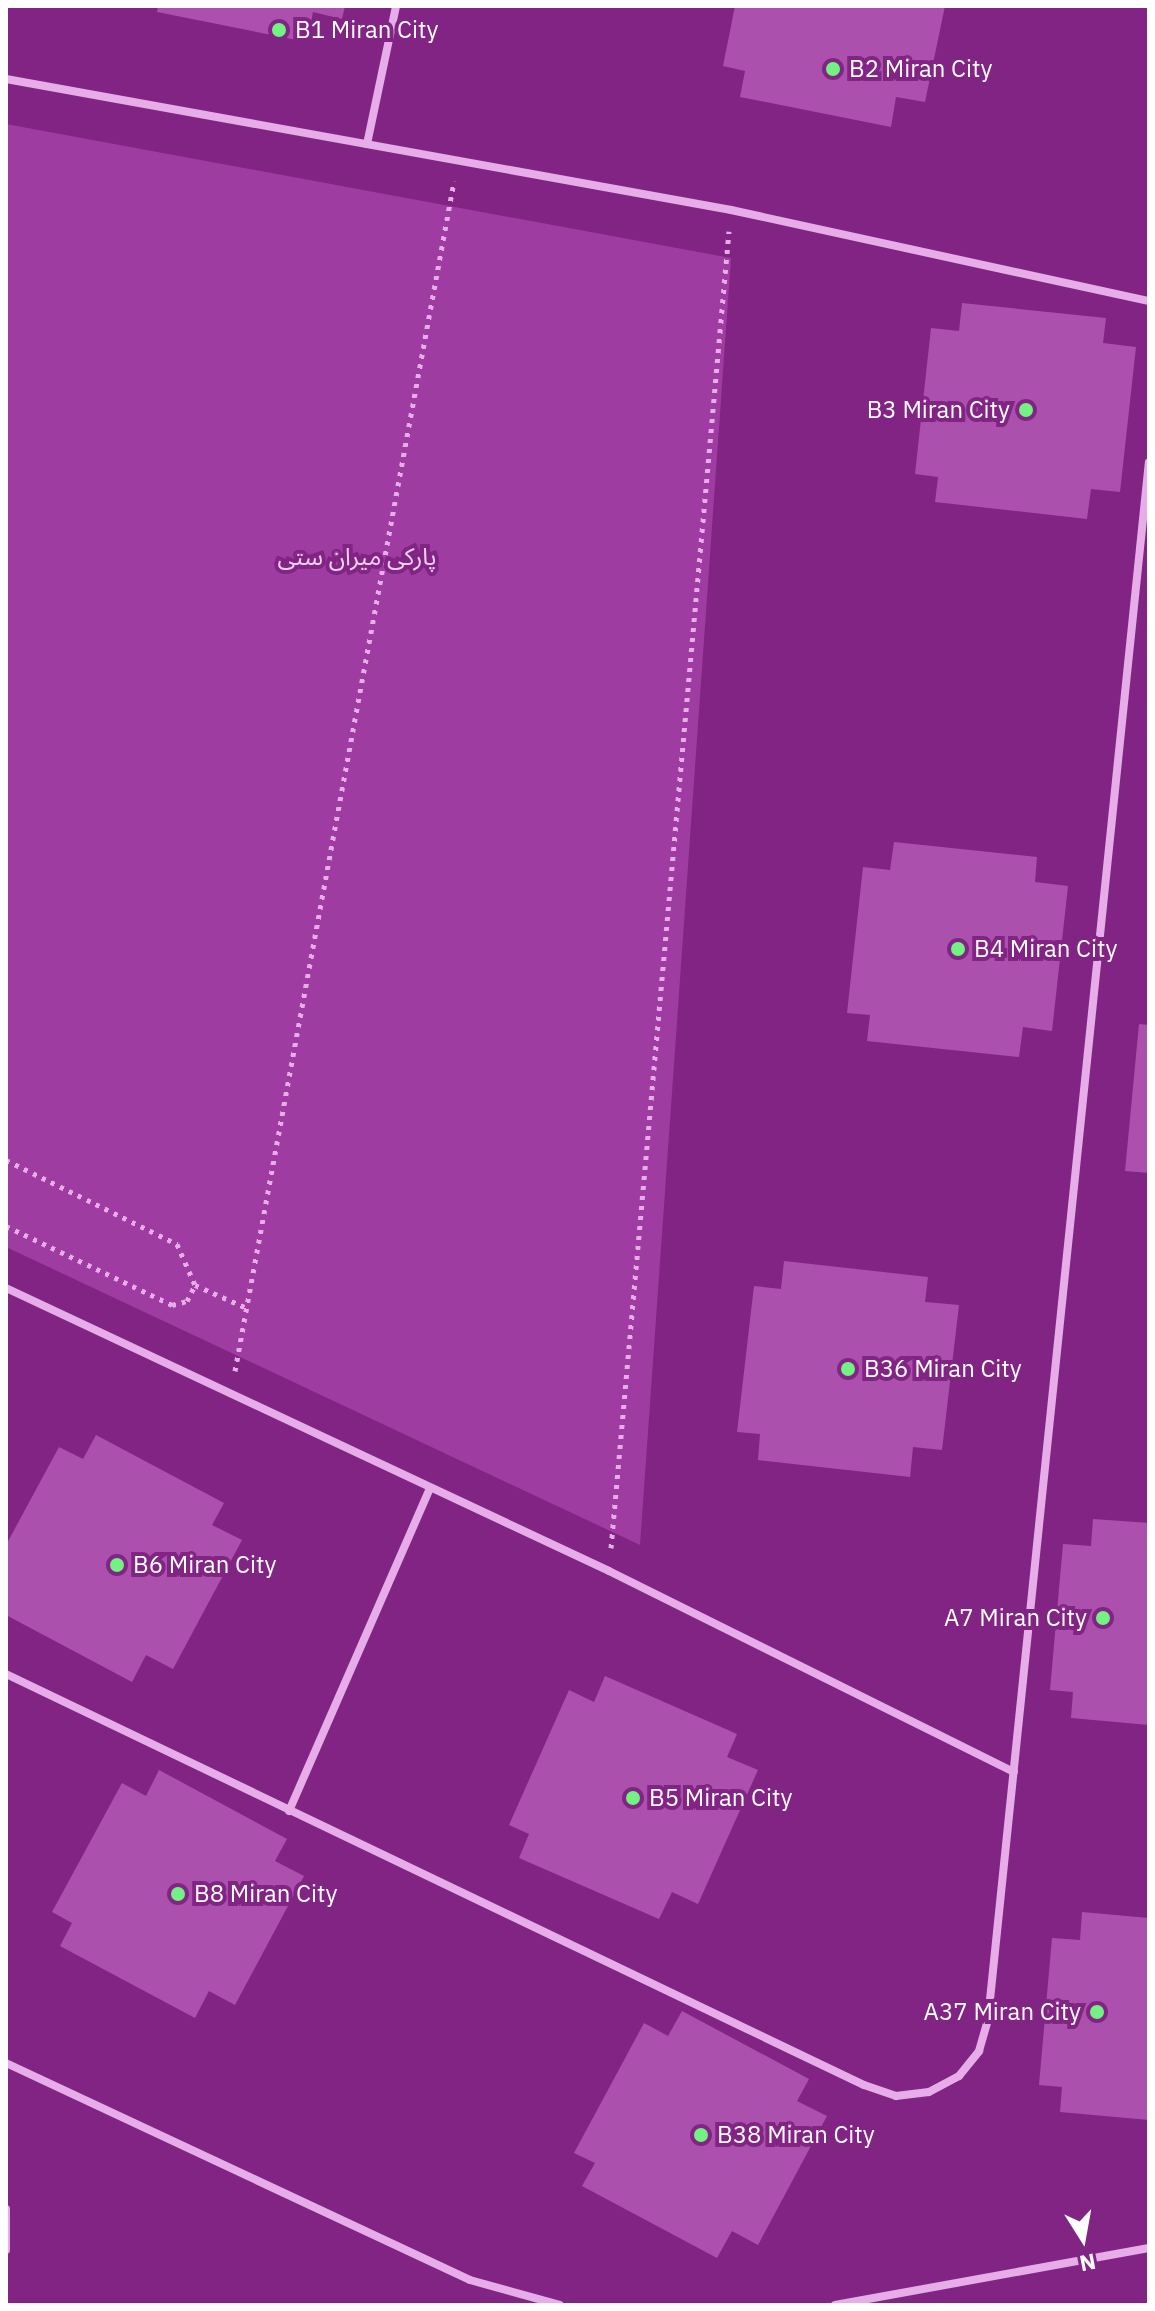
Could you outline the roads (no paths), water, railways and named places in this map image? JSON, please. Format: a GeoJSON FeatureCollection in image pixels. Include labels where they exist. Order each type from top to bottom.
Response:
{"type":"FeatureCollection","features":[{"type":"Feature","properties":{"kind":"street"},"geometry":{"type":"LineString","coordinates":[[367,144],[396,6]]}},
{"type":"Feature","properties":{"kind":"street"},"geometry":{"type":"LineString","coordinates":[[6,79],[731,210],[1149,301]]}},
{"type":"Feature","properties":{"kind":"street"},"geometry":{"type":"LineString","coordinates":[[6,1674],[289,1811],[896,2096],[929,2092],[959,2076],[979,2051],[1014,1772],[1149,462]]}},
{"type":"Feature","properties":{"kind":"street"},"geometry":{"type":"LineString","coordinates":[[6,1288],[609,1571],[1014,1772]]}},
{"type":"Feature","properties":{"kind":"street"},"geometry":{"type":"LineString","coordinates":[[289,1811],[430,1488]]}},
{"type":"Feature","properties":{"kind":"street"},"geometry":{"type":"LineString","coordinates":[[6,2063],[470,2280],[560,2305]]}},
{"type":"Feature","properties":{"kind":"street"},"geometry":{"type":"LineString","coordinates":[[6,2209],[6,2250]]}},
{"type":"Feature","properties":{"kind":"street"},"geometry":{"type":"LineString","coordinates":[[835,2305],[1149,2248]]}},
{"type":"Feature","properties":{"kind":"place","name":"B1 Miran City"},"geometry":{"type":"Point","coordinates":[279,30]}},
{"type":"Feature","properties":{"kind":"place","name":"B2 Miran City"},"geometry":{"type":"Point","coordinates":[833,69]}},
{"type":"Feature","properties":{"kind":"place","name":"B3 Miran City"},"geometry":{"type":"Point","coordinates":[1026,410]}},
{"type":"Feature","properties":{"kind":"place","name":"B4 Miran City"},"geometry":{"type":"Point","coordinates":[958,949]}},
{"type":"Feature","properties":{"kind":"place","name":"B36 Miran City"},"geometry":{"type":"Point","coordinates":[848,1369]}},
{"type":"Feature","properties":{"kind":"place","name":"B6 Miran City"},"geometry":{"type":"Point","coordinates":[117,1565]}},
{"type":"Feature","properties":{"kind":"place","name":"A7 Miran City"},"geometry":{"type":"Point","coordinates":[1103,1618]}},
{"type":"Feature","properties":{"kind":"place","name":"B5 Miran City"},"geometry":{"type":"Point","coordinates":[633,1798]}},
{"type":"Feature","properties":{"kind":"place","name":"B8 Miran City"},"geometry":{"type":"Point","coordinates":[178,1894]}},
{"type":"Feature","properties":{"kind":"place","name":"A37 Miran City"},"geometry":{"type":"Point","coordinates":[1097,2012]}},
{"type":"Feature","properties":{"kind":"place","name":"B38 Miran City"},"geometry":{"type":"Point","coordinates":[701,2135]}},
{"type":"Feature","properties":{"kind":"park label","name":"پارکی میران ستی"},"geometry":{"type":"Point","coordinates":[357,557]}}]}
